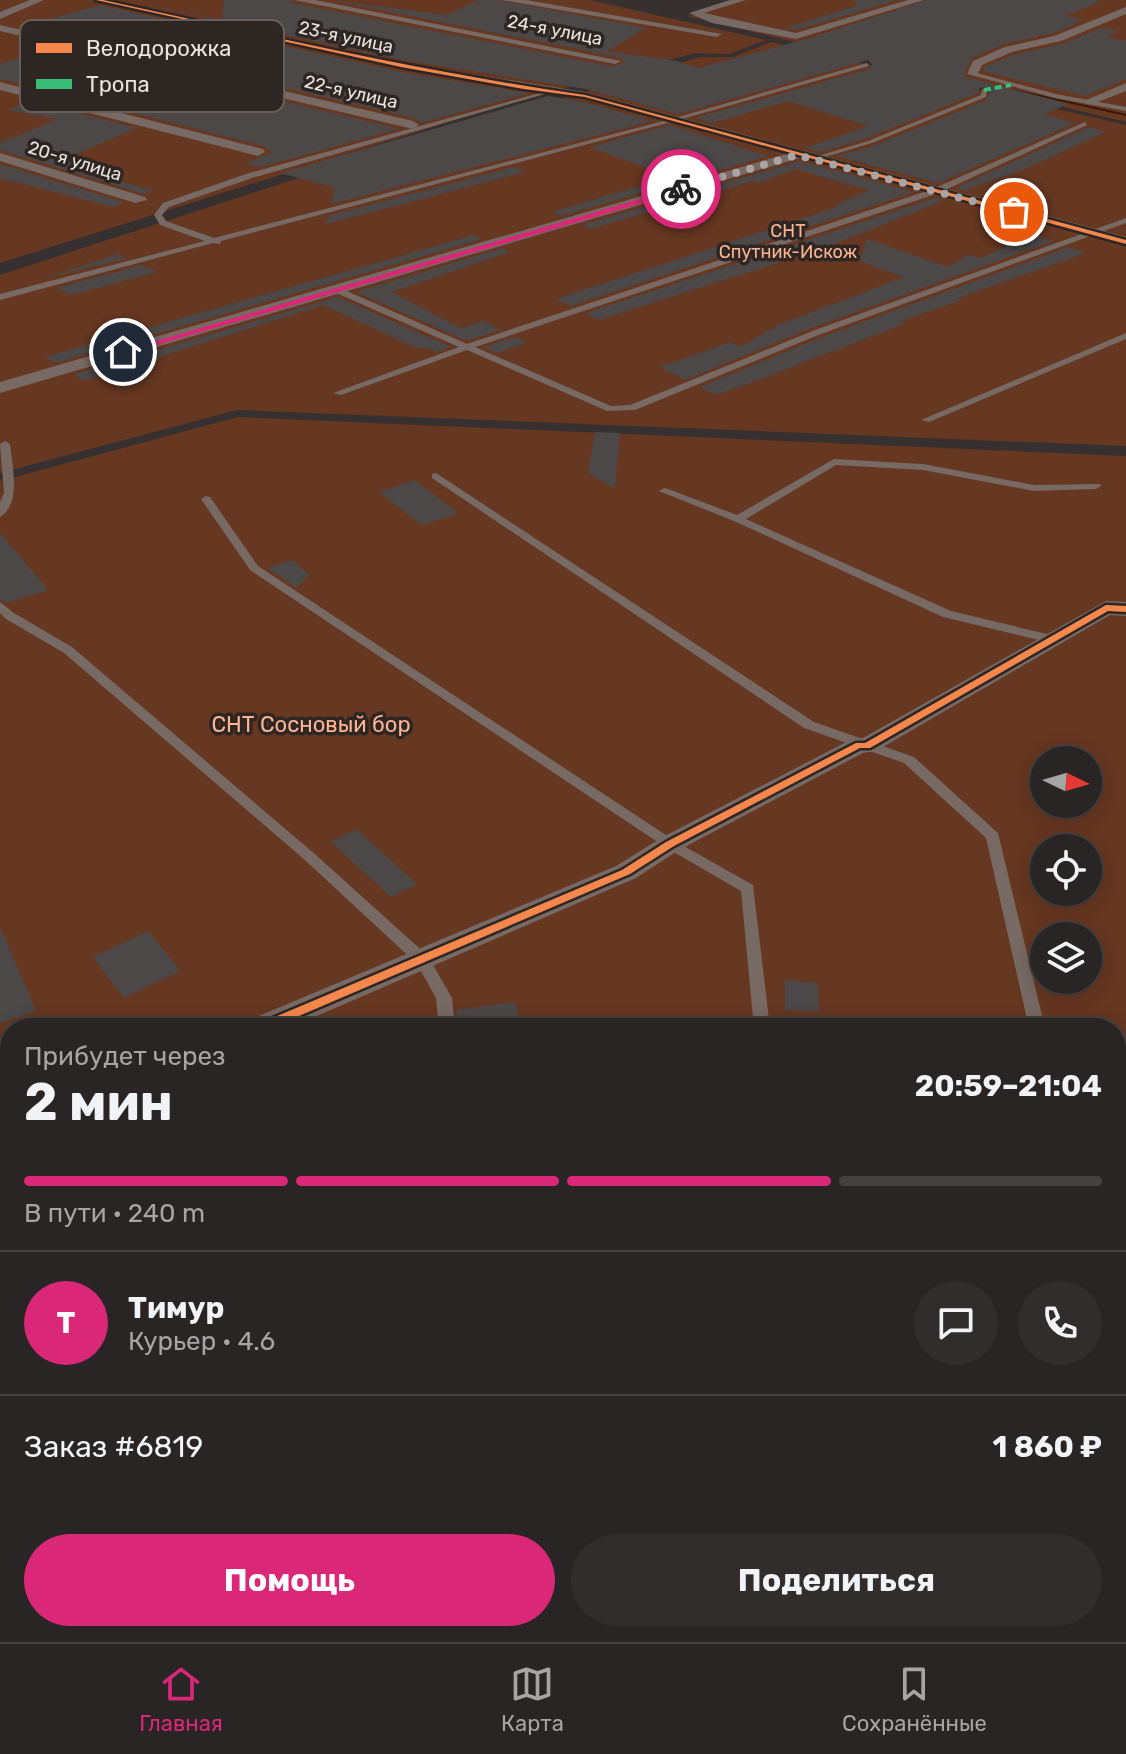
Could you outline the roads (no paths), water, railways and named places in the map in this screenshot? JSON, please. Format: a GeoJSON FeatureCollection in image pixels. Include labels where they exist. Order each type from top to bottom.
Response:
{"type":"FeatureCollection","features":[{"type":"Feature","properties":{"kind":"street"},"geometry":{"type":"LineString","coordinates":[[0,16],[39,0]]}},
{"type":"Feature","properties":{"kind":"street","name":"23-я улица"},"geometry":{"type":"LineString","coordinates":[[98,0],[191,20]]}},
{"type":"Feature","properties":{"kind":"street","name":"24-я улица"},"geometry":{"type":"LineString","coordinates":[[299,0],[615,61]]}},
{"type":"Feature","properties":{"kind":"street"},"geometry":{"type":"LineString","coordinates":[[507,0],[734,37]]}},
{"type":"Feature","properties":{"kind":"street"},"geometry":{"type":"LineString","coordinates":[[741,0],[694,13],[712,20],[796,36],[919,0]]}},
{"type":"Feature","properties":{"kind":"street"},"geometry":{"type":"LineString","coordinates":[[973,74],[977,63],[1009,49],[1057,39],[1126,10]]}},
{"type":"Feature","properties":{"kind":"street","name":"22-я улица"},"geometry":{"type":"LineString","coordinates":[[0,28],[20,33]]}},
{"type":"Feature","properties":{"kind":"street","name":"23-я улица"},"geometry":{"type":"LineString","coordinates":[[284,40],[585,96],[1126,242]]}},
{"type":"Feature","properties":{"kind":"street"},"geometry":{"type":"LineString","coordinates":[[0,86],[20,91]]}},
{"type":"Feature","properties":{"kind":"street"},"geometry":{"type":"LineString","coordinates":[[1090,101],[1126,87]]}},
{"type":"Feature","properties":{"kind":"street","name":"22-я улица"},"geometry":{"type":"LineString","coordinates":[[284,95],[413,125]]}},
{"type":"Feature","properties":{"kind":"street"},"geometry":{"type":"LineString","coordinates":[[102,112],[258,152]]}},
{"type":"Feature","properties":{"kind":"street"},"geometry":{"type":"LineString","coordinates":[[0,388],[797,155]]}},
{"type":"Feature","properties":{"kind":"street","name":"20-я улица"},"geometry":{"type":"LineString","coordinates":[[0,157],[140,200]]}},
{"type":"Feature","properties":{"kind":"street"},"geometry":{"type":"LineString","coordinates":[[284,1018],[626,872],[670,844],[859,745],[867,746],[1106,608],[1126,609]]}},
{"type":"Feature","properties":{"kind":"lane"},"geometry":{"type":"LineString","coordinates":[[0,297],[218,242],[867,65]]}},
{"type":"Feature","properties":{"kind":"lane"},"geometry":{"type":"LineString","coordinates":[[973,74],[1055,96],[1126,109]]}},
{"type":"Feature","properties":{"kind":"lane"},"geometry":{"type":"LineString","coordinates":[[815,158],[870,142],[970,102],[984,96],[984,90]]}},
{"type":"Feature","properties":{"kind":"lane"},"geometry":{"type":"LineString","coordinates":[[218,242],[163,223],[158,215],[166,205],[249,176],[545,91]]}},
{"type":"Feature","properties":{"kind":"lane"},"geometry":{"type":"LineString","coordinates":[[338,393],[933,192],[1085,124]]}},
{"type":"Feature","properties":{"kind":"lane"},"geometry":{"type":"LineString","coordinates":[[337,290],[610,409],[632,408],[818,332],[1126,220]]}},
{"type":"Feature","properties":{"kind":"lane"},"geometry":{"type":"LineString","coordinates":[[926,420],[1126,336]]}},
{"type":"Feature","properties":{"kind":"lane"},"geometry":{"type":"LineString","coordinates":[[0,514],[9,493],[5,444]]}},
{"type":"Feature","properties":{"kind":"lane"},"geometry":{"type":"LineString","coordinates":[[738,519],[834,462],[923,467],[1034,488],[1096,486]]}},
{"type":"Feature","properties":{"kind":"lane"},"geometry":{"type":"LineString","coordinates":[[436,476],[809,725],[909,760],[993,836],[1035,1018]]}},
{"type":"Feature","properties":{"kind":"lane"},"geometry":{"type":"LineString","coordinates":[[664,491],[738,519],[947,614],[1051,639]]}},
{"type":"Feature","properties":{"kind":"lane"},"geometry":{"type":"LineString","coordinates":[[206,499],[254,568],[670,844],[748,889],[761,1018]]}},
{"type":"Feature","properties":{"kind":"lane"},"geometry":{"type":"LineString","coordinates":[[0,606],[10,616],[68,650],[311,858],[423,960],[444,998],[446,1018]]}},
{"type":"Feature","properties":{"kind":"waterway"},"geometry":{"type":"LineString","coordinates":[[1015,90],[1126,115]]}},
{"type":"Feature","properties":{"kind":"park label","name":"СНТ Спутник-Искож"},"geometry":{"type":"Point","coordinates":[788,241]}},
{"type":"Feature","properties":{"kind":"park label","name":"СНТ Сосновый бор"},"geometry":{"type":"Point","coordinates":[311,724]}}]}
